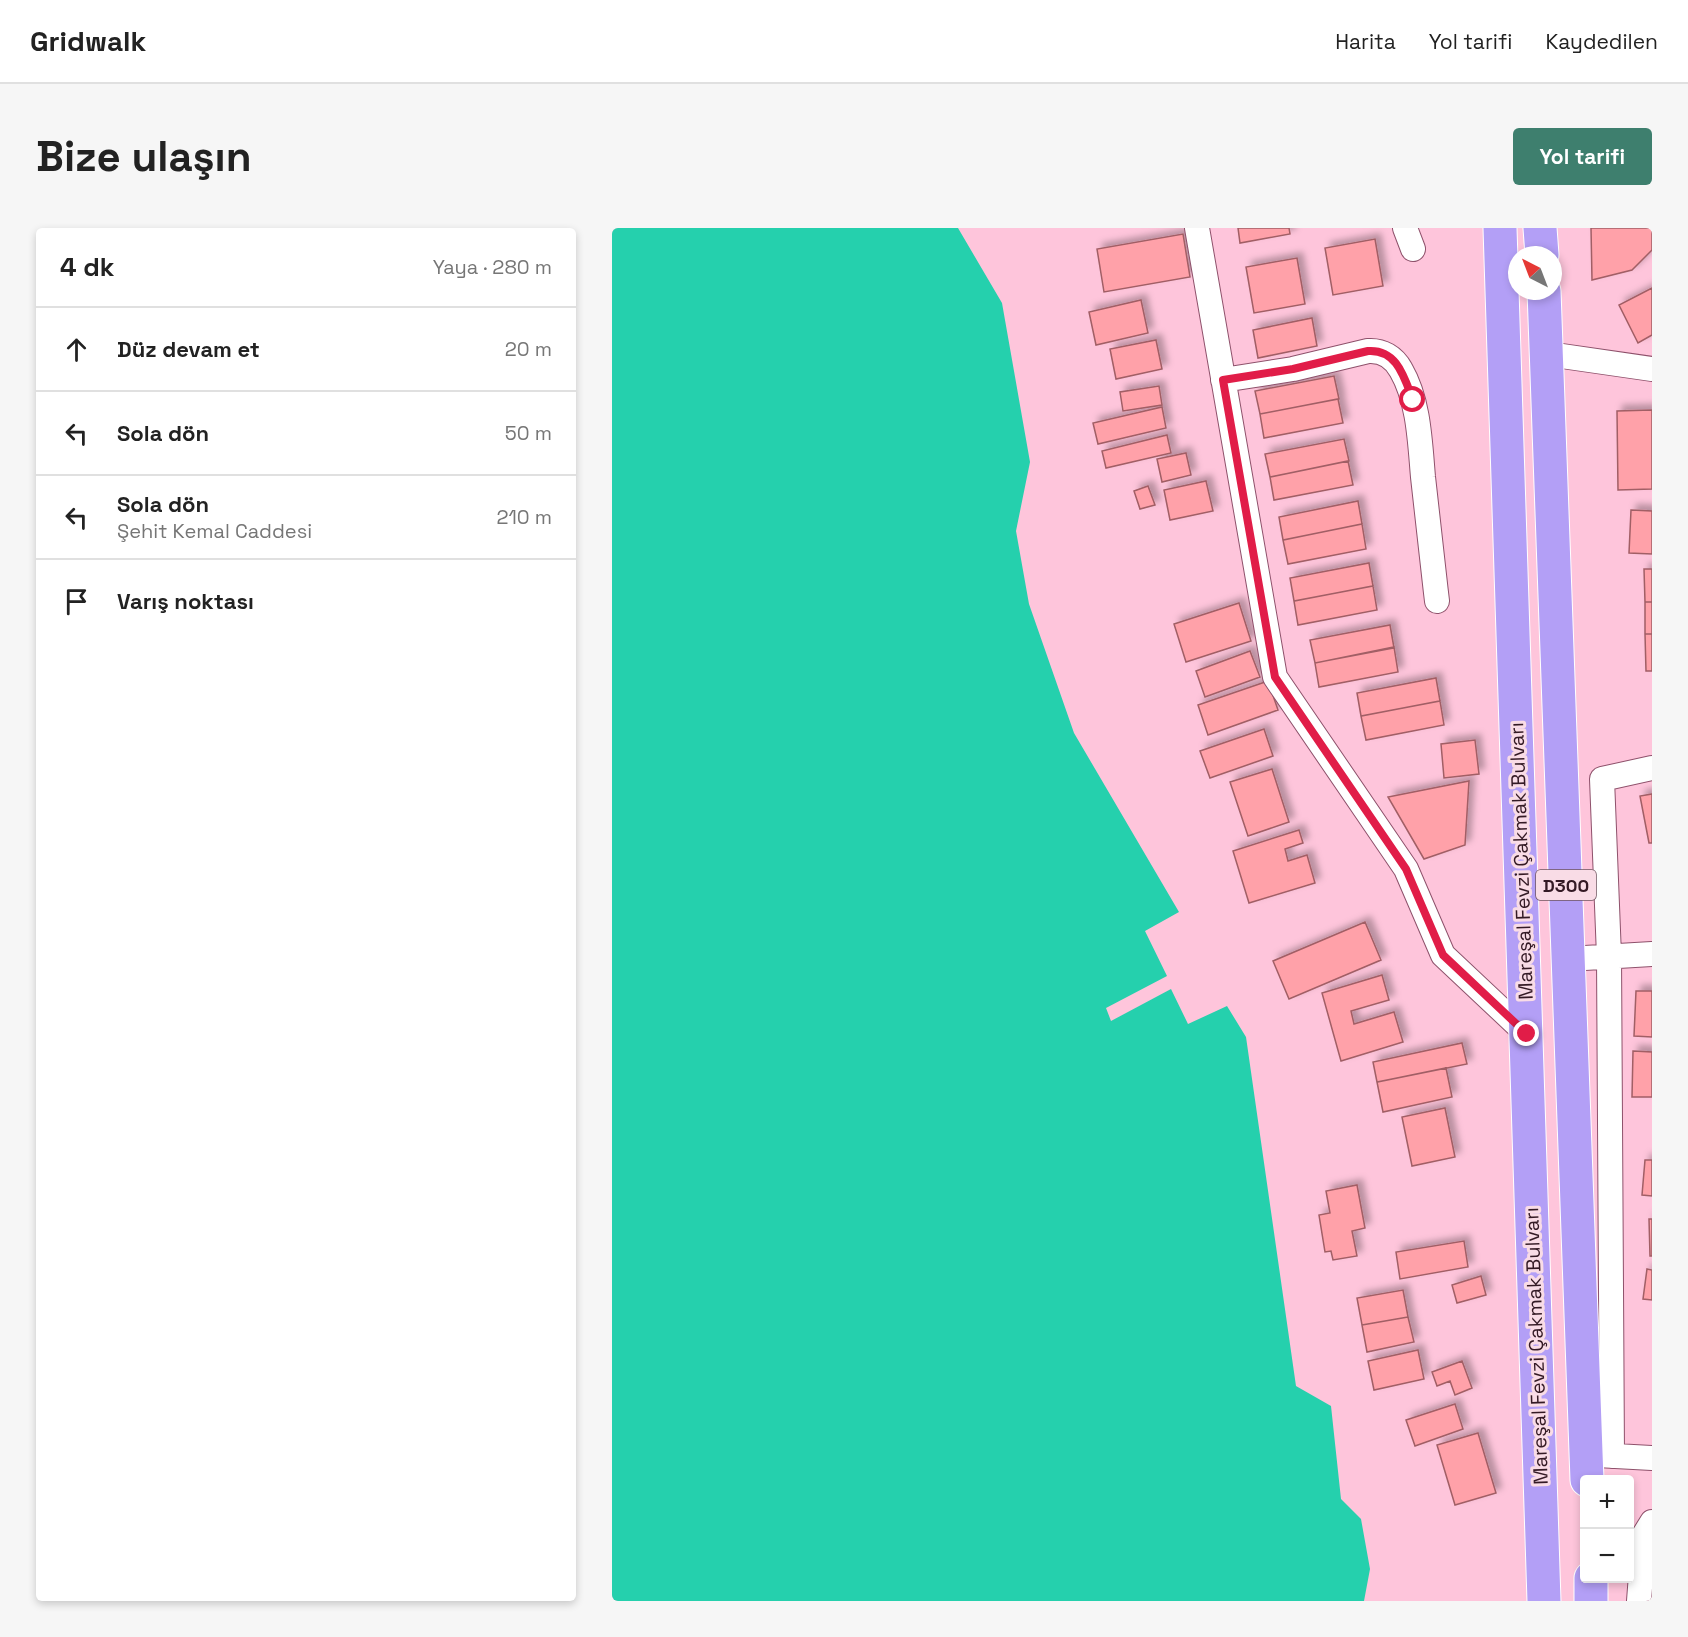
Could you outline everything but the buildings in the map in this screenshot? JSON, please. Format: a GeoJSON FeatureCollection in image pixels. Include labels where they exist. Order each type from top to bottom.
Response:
{"type":"FeatureCollection","features":[{"type":"Feature","properties":{"kind":"highway","name":"Mareşal Fevzi Çakmak Bulvarı"},"geometry":{"type":"LineString","coordinates":[[1500,228],[1544,1601]]}},
{"type":"Feature","properties":{"kind":"highway"},"geometry":{"type":"LineString","coordinates":[[1540,228],[1541,246]]}},
{"type":"Feature","properties":{"kind":"highway","name":"D300"},"geometry":{"type":"LineString","coordinates":[[1545,300],[1568,959],[1595,1463]]}},
{"type":"Feature","properties":{"kind":"highway"},"geometry":{"type":"LineString","coordinates":[[1591,1583],[1591,1601]]}},
{"type":"Feature","properties":{"kind":"street"},"geometry":{"type":"LineString","coordinates":[[1197,228],[1275,677],[1406,869],[1443,955],[1527,1034]]}},
{"type":"Feature","properties":{"kind":"street"},"geometry":{"type":"LineString","coordinates":[[1223,380],[1293,369],[1368,351],[1379,350],[1389,356],[1401,370],[1413,400],[1437,601]]}},
{"type":"Feature","properties":{"kind":"street"},"geometry":{"type":"LineString","coordinates":[[1548,354],[1652,369]]}},
{"type":"Feature","properties":{"kind":"street"},"geometry":{"type":"LineString","coordinates":[[1652,768],[1602,779],[1609,956],[1595,1463],[1652,1458]]}},
{"type":"Feature","properties":{"kind":"street"},"geometry":{"type":"LineString","coordinates":[[1568,959],[1652,954]]}},
{"type":"Feature","properties":{"kind":"street"},"geometry":{"type":"LineString","coordinates":[[1639,1601],[1644,1535],[1652,1522]]}},
{"type":"Feature","properties":{"kind":"shaded area"},"geometry":{"type":"Polygon","coordinates":[[[612,228],[958,228],[1002,303],[1030,462],[1016,531],[1029,604],[1074,733],[1179,912],[1145,931],[1167,976],[1106,1008],[1111,1021],[1171,989],[1188,1024],[1227,1006],[1246,1037],[1296,1386],[1331,1406],[1341,1499],[1361,1519],[1370,1569],[1364,1601],[612,1601],[612,228]]]}},
{"type":"Feature","properties":{"kind":"route"},"geometry":{"type":"LineString","coordinates":[[1413,400],[1401,370],[1389,356],[1379,350],[1293,369],[1223,380],[1275,677],[1406,869],[1443,955],[1527,1034]]}}]}
